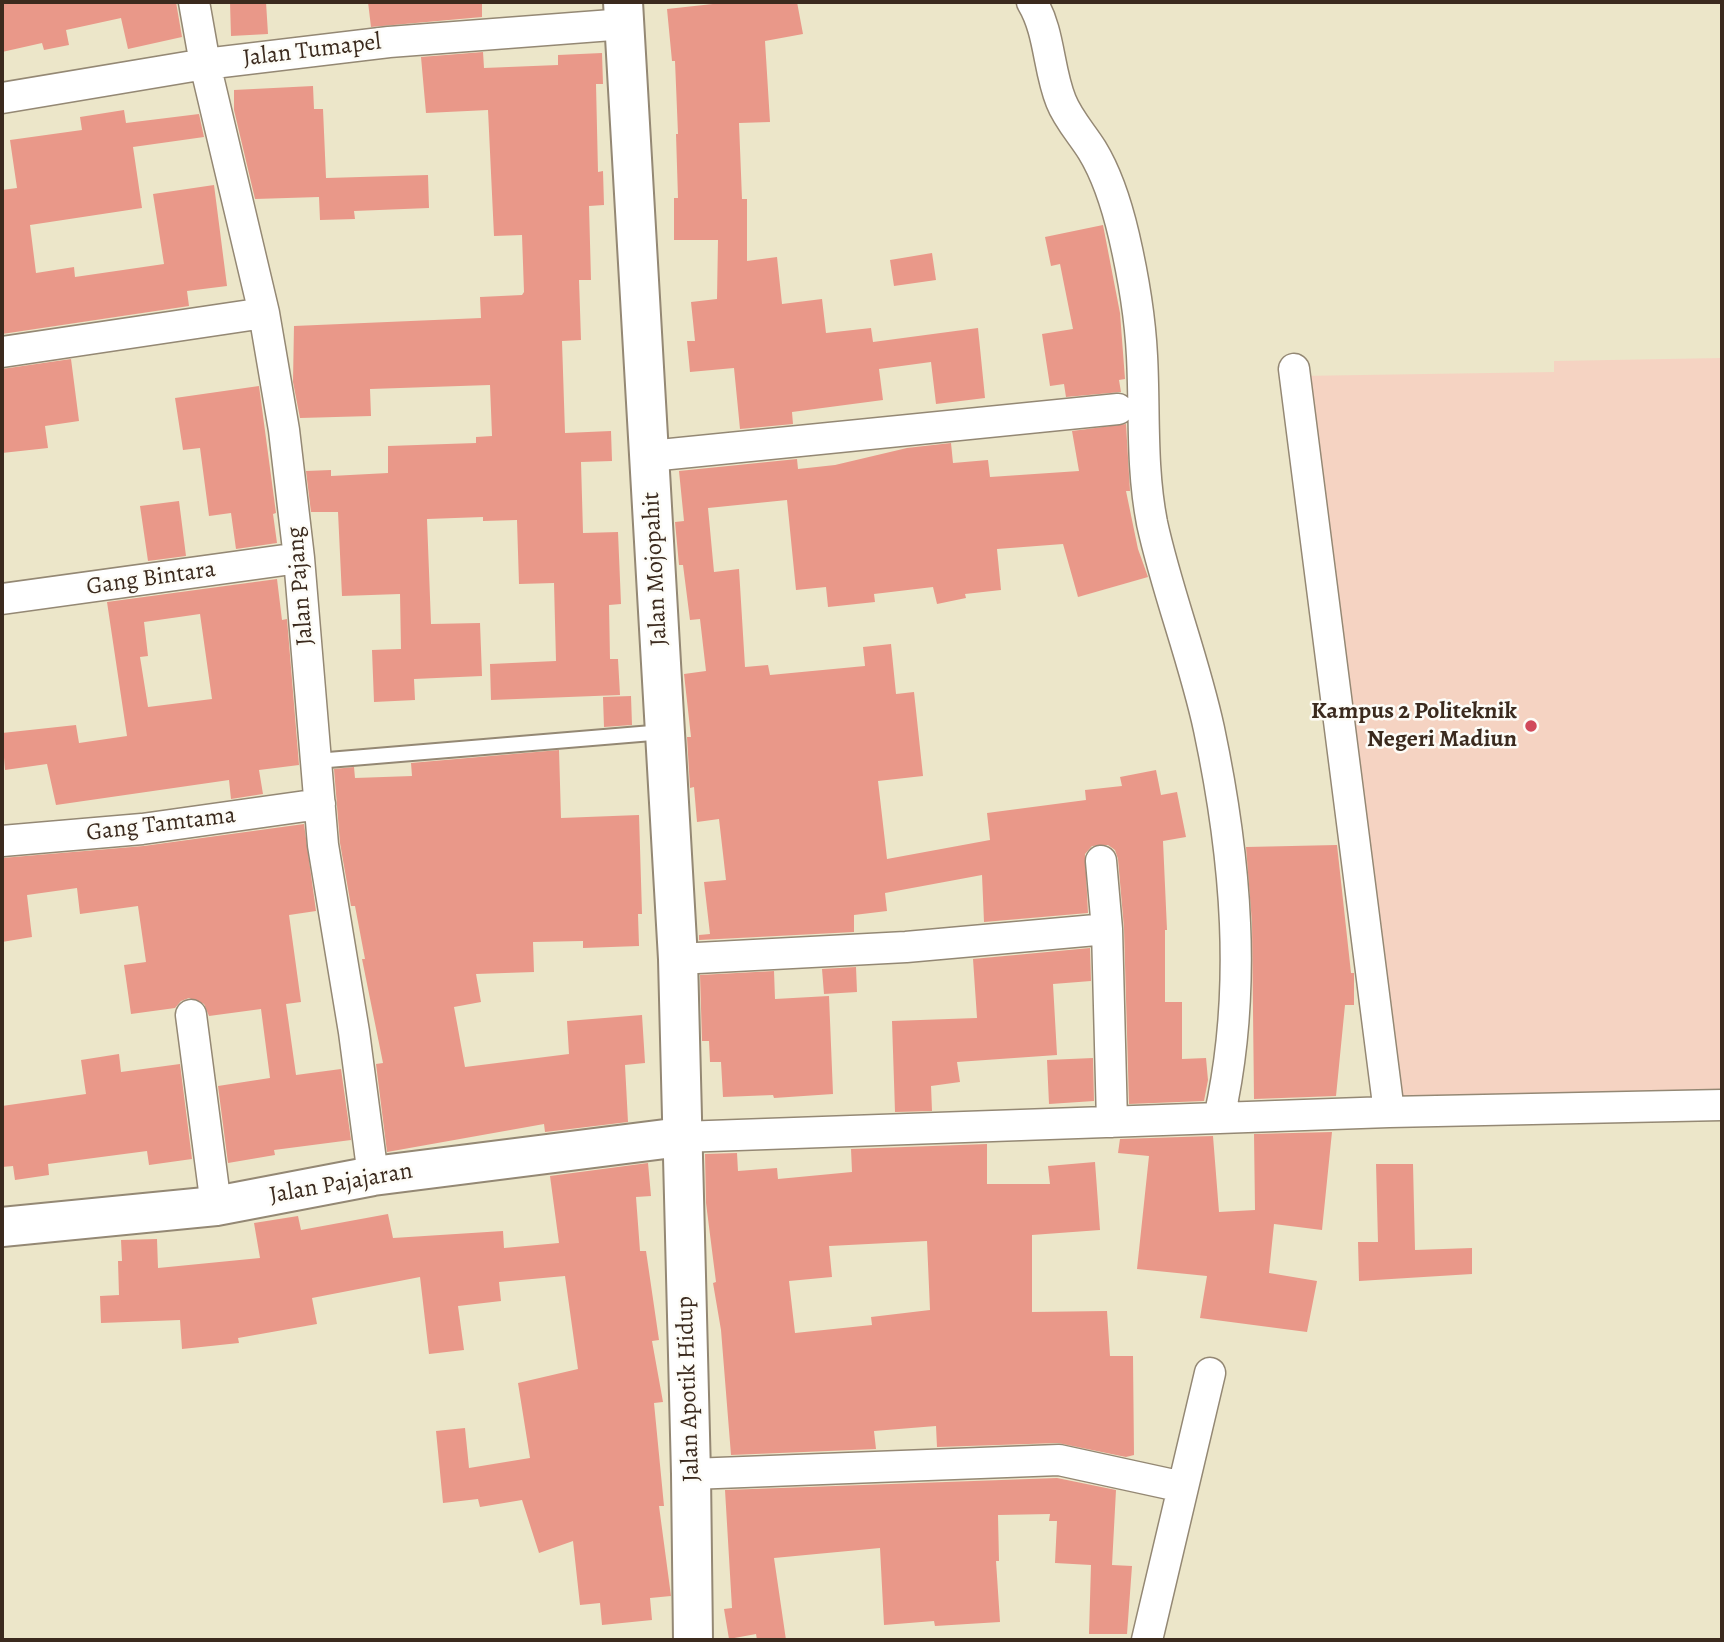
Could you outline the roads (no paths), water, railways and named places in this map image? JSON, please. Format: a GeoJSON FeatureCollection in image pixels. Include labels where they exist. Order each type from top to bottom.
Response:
{"type":"FeatureCollection","features":[{"type":"Feature","properties":{"kind":"street","name":"Jalan Pajang"},"geometry":{"type":"LineString","coordinates":[[194,2],[205,64],[264,313],[285,430],[320,804],[373,1176]]}},
{"type":"Feature","properties":{"kind":"street"},"geometry":{"type":"LineString","coordinates":[[1032,2],[1045,34],[1054,83],[1062,105],[1105,174],[1124,236],[1140,330],[1143,463],[1153,524],[1208,728],[1220,794],[1232,870],[1237,951],[1232,1058],[1220,1118]]}},
{"type":"Feature","properties":{"kind":"street","name":"Jalan Tumapel"},"geometry":{"type":"LineString","coordinates":[[2,98],[205,64],[624,13]]}},
{"type":"Feature","properties":{"kind":"street","name":"Jalan Mojopahit"},"geometry":{"type":"LineString","coordinates":[[624,13],[678,959],[681,1138]]}},
{"type":"Feature","properties":{"kind":"street"},"geometry":{"type":"LineString","coordinates":[[2,352],[264,313]]}},
{"type":"Feature","properties":{"kind":"street"},"geometry":{"type":"LineString","coordinates":[[1294,369],[1389,1112]]}},
{"type":"Feature","properties":{"kind":"street"},"geometry":{"type":"LineString","coordinates":[[650,456],[1118,409]]}},
{"type":"Feature","properties":{"kind":"street","name":"Gang Bintara"},"geometry":{"type":"LineString","coordinates":[[2,599],[299,558]]}},
{"type":"Feature","properties":{"kind":"street","name":"Gang Tamtama"},"geometry":{"type":"LineString","coordinates":[[2,841],[142,829],[320,804]]}},
{"type":"Feature","properties":{"kind":"street"},"geometry":{"type":"LineString","coordinates":[[1101,861],[1107,929],[1112,1122]]}},
{"type":"Feature","properties":{"kind":"street"},"geometry":{"type":"LineString","coordinates":[[678,959],[906,947],[1107,929]]}},
{"type":"Feature","properties":{"kind":"street"},"geometry":{"type":"LineString","coordinates":[[191,1016],[216,1206]]}},
{"type":"Feature","properties":{"kind":"street"},"geometry":{"type":"LineString","coordinates":[[681,1138],[1389,1112],[1722,1105]]}},
{"type":"Feature","properties":{"kind":"street","name":"Jalan Pajajaran"},"geometry":{"type":"LineString","coordinates":[[2,1227],[216,1206],[373,1176],[681,1138]]}},
{"type":"Feature","properties":{"kind":"street","name":"Jalan Apotik Hidup"},"geometry":{"type":"LineString","coordinates":[[681,1138],[691,1474],[692,1640]]}},
{"type":"Feature","properties":{"kind":"street"},"geometry":{"type":"LineString","coordinates":[[1147,1640],[1210,1373]]}},
{"type":"Feature","properties":{"kind":"street"},"geometry":{"type":"LineString","coordinates":[[691,1474],[1059,1460],[1183,1487]]}},
{"type":"Feature","properties":{"kind":"lane"},"geometry":{"type":"LineString","coordinates":[[316,761],[665,732]]}},
{"type":"Feature","properties":{"kind":"place","name":"Kampus 2 Politeknik Negeri Madiun"},"geometry":{"type":"Point","coordinates":[1531,726]}}]}
